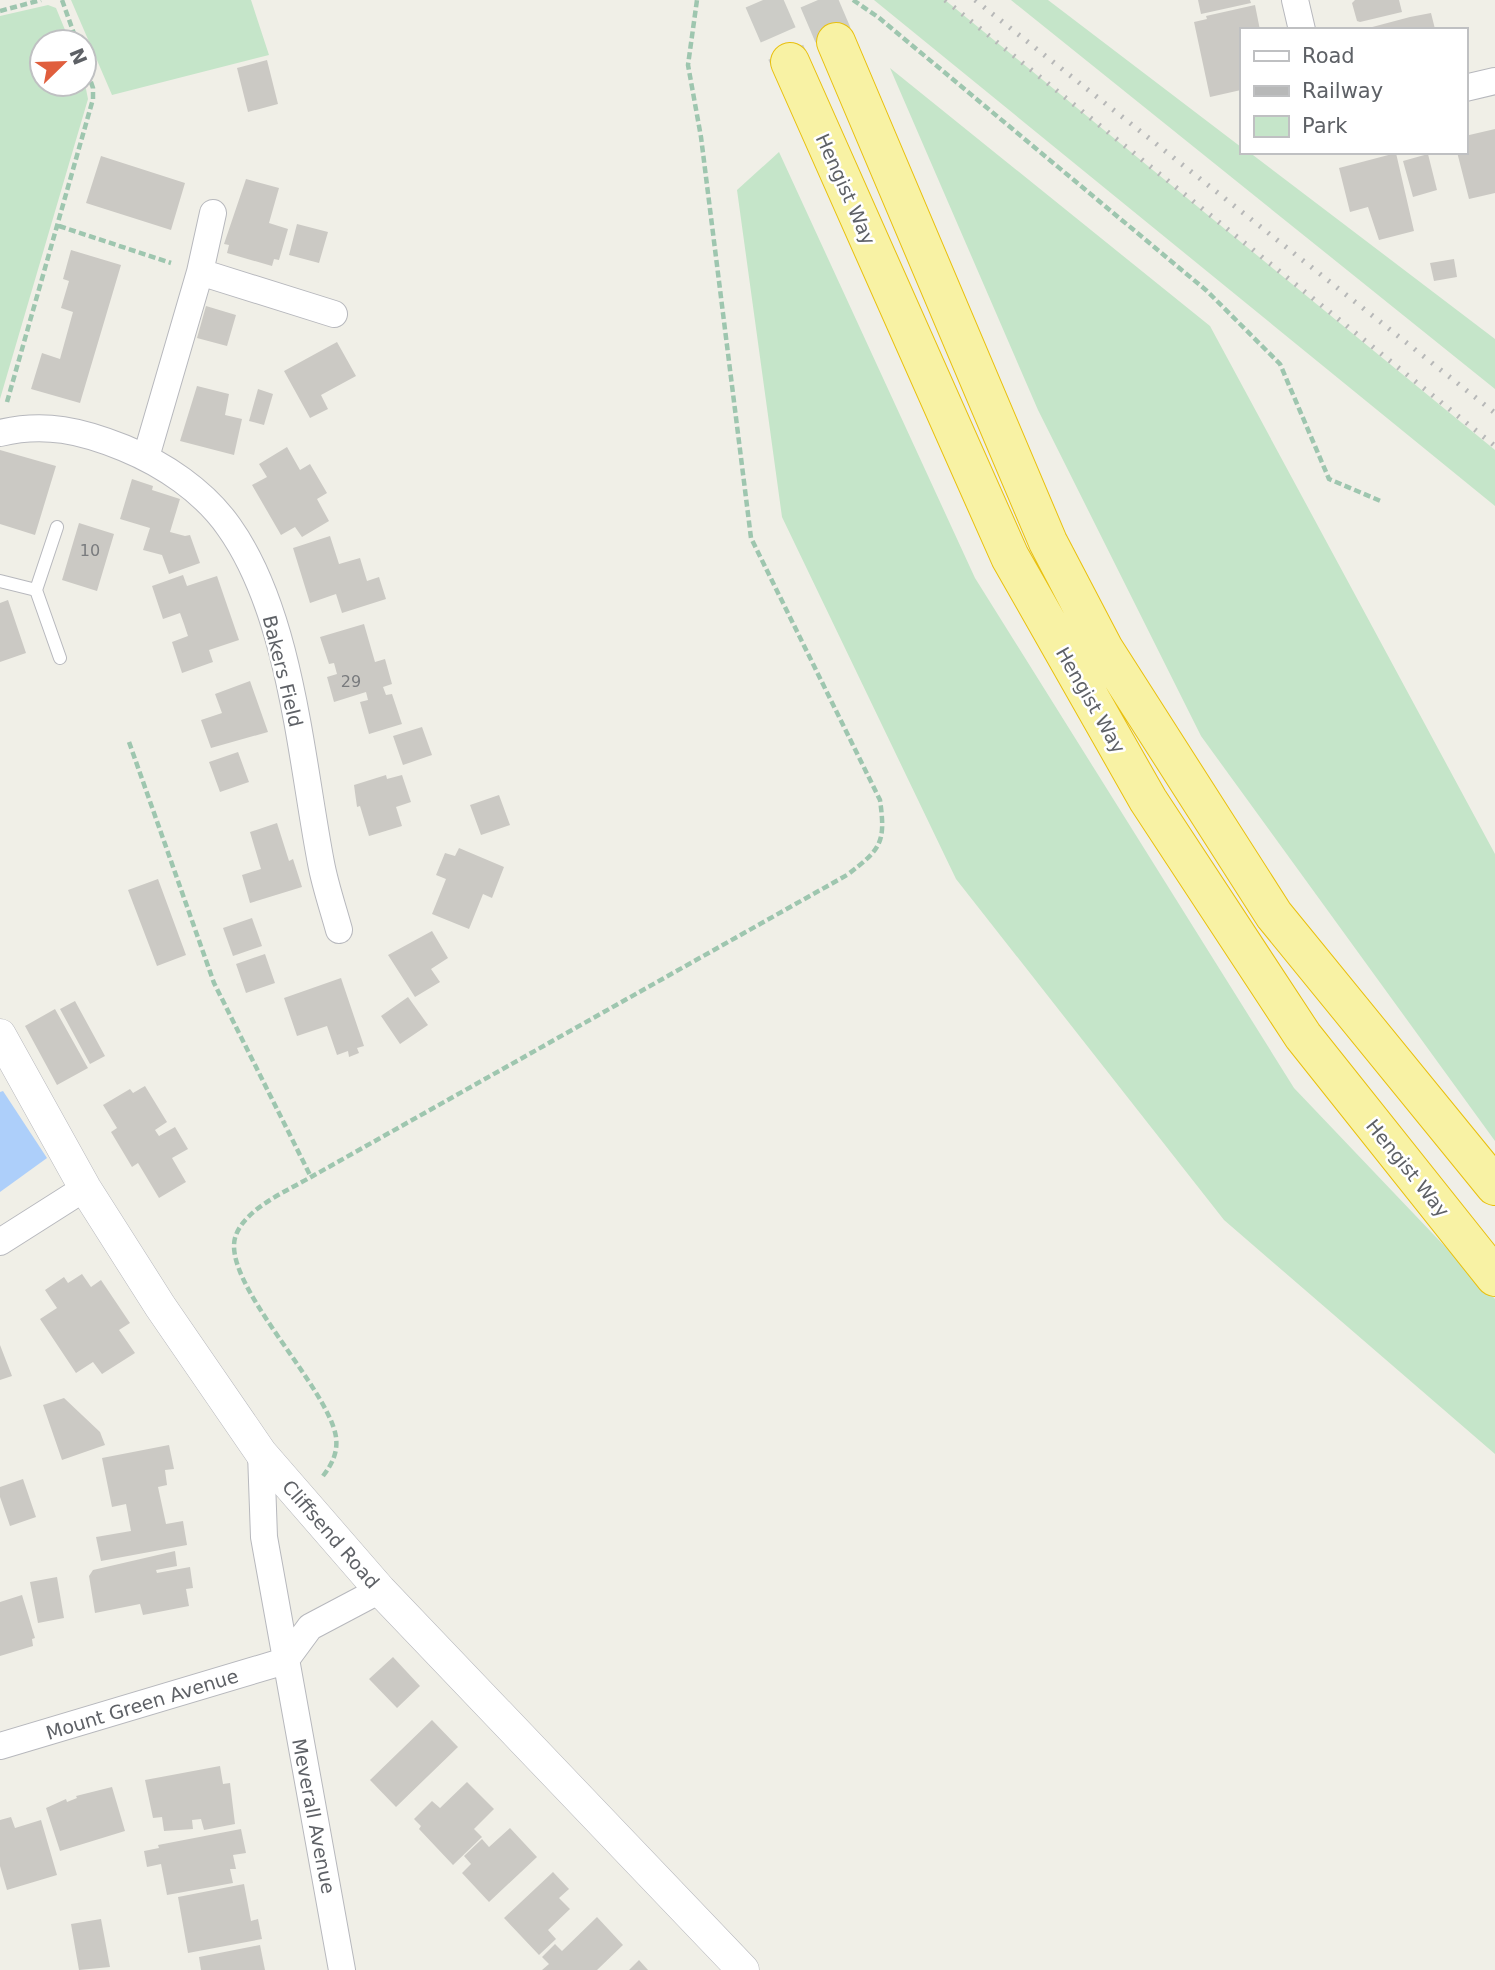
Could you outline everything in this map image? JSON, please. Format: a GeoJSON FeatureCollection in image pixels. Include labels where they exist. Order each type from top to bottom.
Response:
{"type":"FeatureCollection","features":[{"type":"Feature","properties":{"kind":"highway","name":"Hengist Way"},"geometry":{"type":"LineString","coordinates":[[836,42],[1048,542],[1104,649],[1274,915],[1495,1186]]}},
{"type":"Feature","properties":{"kind":"highway","name":"Hengist Way"},"geometry":{"type":"LineString","coordinates":[[790,62],[1010,557],[1148,800],[1303,1036],[1495,1277]]}},
{"type":"Feature","properties":{"kind":"street"},"geometry":{"type":"LineString","coordinates":[[1295,0],[1302,28]]}},
{"type":"Feature","properties":{"kind":"street"},"geometry":{"type":"LineString","coordinates":[[1467,88],[1495,81]]}},
{"type":"Feature","properties":{"kind":"street"},"geometry":{"type":"LineString","coordinates":[[146,457],[200,272],[213,213]]}},
{"type":"Feature","properties":{"kind":"street"},"geometry":{"type":"LineString","coordinates":[[200,272],[334,314]]}},
{"type":"Feature","properties":{"kind":"street","name":"Bakers Field"},"geometry":{"type":"LineString","coordinates":[[3,433],[52,426],[109,442],[146,457],[208,503],[228,525],[257,577],[281,649],[321,866],[339,930]]}},
{"type":"Feature","properties":{"kind":"street","name":"Cliffsend Road"},"geometry":{"type":"LineString","coordinates":[[0,1035],[85,1188],[160,1306],[261,1453],[380,1590],[743,1970]]}},
{"type":"Feature","properties":{"kind":"street"},"geometry":{"type":"LineString","coordinates":[[0,1242],[85,1188]]}},
{"type":"Feature","properties":{"kind":"street","name":"Meverall Avenue"},"geometry":{"type":"LineString","coordinates":[[261,1453],[264,1537],[342,1970]]}},
{"type":"Feature","properties":{"kind":"street"},"geometry":{"type":"LineString","coordinates":[[285,1661],[310,1627],[380,1590]]}},
{"type":"Feature","properties":{"kind":"street","name":"Mount Green Avenue"},"geometry":{"type":"LineString","coordinates":[[0,1746],[285,1661]]}},
{"type":"Feature","properties":{"kind":"lane"},"geometry":{"type":"LineString","coordinates":[[57,527],[36,590],[60,658]]}},
{"type":"Feature","properties":{"kind":"lane"},"geometry":{"type":"LineString","coordinates":[[0,581],[36,590]]}},
{"type":"Feature","properties":{"kind":"path"},"geometry":{"type":"LineString","coordinates":[[0,11],[41,0]]}},
{"type":"Feature","properties":{"kind":"path"},"geometry":{"type":"LineString","coordinates":[[62,0],[72,28]]}},
{"type":"Feature","properties":{"kind":"path"},"geometry":{"type":"LineString","coordinates":[[299,1498],[334,1462],[336,1437],[324,1410],[242,1276],[232,1250],[236,1233],[251,1215],[311,1177],[847,875],[876,852],[884,831],[880,800],[751,538],[701,137],[688,65],[697,0]]}},
{"type":"Feature","properties":{"kind":"path"},"geometry":{"type":"LineString","coordinates":[[853,0],[878,17],[1208,291],[1280,364],[1329,479],[1383,502]]}},
{"type":"Feature","properties":{"kind":"path"},"geometry":{"type":"LineString","coordinates":[[3,433],[7,403],[93,98]]}},
{"type":"Feature","properties":{"kind":"path"},"geometry":{"type":"LineString","coordinates":[[59,226],[200,272]]}},
{"type":"Feature","properties":{"kind":"path"},"geometry":{"type":"LineString","coordinates":[[129,742],[214,983],[311,1177]]}},
{"type":"Feature","properties":{"kind":"green space"},"geometry":{"type":"Polygon","coordinates":[[[71,0],[251,0],[269,55],[112,95],[98,63],[98,28],[83,28],[71,0]]]}},
{"type":"Feature","properties":{"kind":"green space"},"geometry":{"type":"Polygon","coordinates":[[[874,0],[945,0],[1495,450],[1495,506],[874,0]]]}},
{"type":"Feature","properties":{"kind":"green space"},"geometry":{"type":"Polygon","coordinates":[[[1011,0],[1048,0],[1240,146],[1240,154],[1252,154],[1495,339],[1495,389],[1011,0]]]}},
{"type":"Feature","properties":{"kind":"green space"},"geometry":{"type":"Polygon","coordinates":[[[48,5],[56,8],[64,28],[28,28],[28,98],[88,99],[0,399],[0,16],[48,5]]]}},
{"type":"Feature","properties":{"kind":"green space"},"geometry":{"type":"Polygon","coordinates":[[[890,68],[1210,326],[1495,854],[1495,1141],[1201,736],[1038,410],[890,68]]]}},
{"type":"Feature","properties":{"kind":"green space"},"geometry":{"type":"Polygon","coordinates":[[[779,152],[975,578],[1294,1088],[1495,1299],[1495,1454],[1224,1220],[956,879],[782,517],[737,190],[779,152]]]}},
{"type":"Feature","properties":{"kind":"water"},"geometry":{"type":"Polygon","coordinates":[[[3,1091],[47,1158],[0,1192],[0,1092],[3,1091]]]}},
{"type":"Feature","properties":{"kind":"building"},"geometry":{"type":"Polygon","coordinates":[[[1198,0],[1250,0],[1251,3],[1201,14],[1198,0]]]}},
{"type":"Feature","properties":{"kind":"building"},"geometry":{"type":"Polygon","coordinates":[[[1355,0],[1399,0],[1402,12],[1360,22],[1357,21],[1352,3],[1355,0]]]}},
{"type":"Feature","properties":{"kind":"building"},"geometry":{"type":"Polygon","coordinates":[[[1255,5],[1260,28],[1240,28],[1240,90],[1210,97],[1194,22],[1207,19],[1206,16],[1255,5]]]}},
{"type":"Feature","properties":{"kind":"building"},"geometry":{"type":"Polygon","coordinates":[[[1431,13],[1435,28],[1369,28],[1431,13]]]}},
{"type":"Feature","properties":{"kind":"building"},"geometry":{"type":"Polygon","coordinates":[[[267,60],[278,104],[248,112],[237,68],[267,60]]]}},
{"type":"Feature","properties":{"kind":"building"},"geometry":{"type":"Polygon","coordinates":[[[1495,129],[1495,193],[1469,199],[1458,154],[1467,154],[1467,136],[1495,129]]]}},
{"type":"Feature","properties":{"kind":"building"},"geometry":{"type":"Polygon","coordinates":[[[1396,154],[1414,231],[1379,240],[1368,207],[1350,212],[1339,168],[1396,154]]]}},
{"type":"Feature","properties":{"kind":"building"},"geometry":{"type":"Polygon","coordinates":[[[1428,154],[1437,190],[1413,197],[1403,161],[1428,154]]]}},
{"type":"Feature","properties":{"kind":"building"},"geometry":{"type":"Polygon","coordinates":[[[101,156],[185,183],[171,230],[86,203],[101,156]]]}},
{"type":"Feature","properties":{"kind":"building"},"geometry":{"type":"Polygon","coordinates":[[[246,179],[279,188],[269,223],[288,229],[279,260],[274,259],[272,266],[227,253],[229,245],[224,244],[246,179]]]}},
{"type":"Feature","properties":{"kind":"building"},"geometry":{"type":"Polygon","coordinates":[[[297,224],[328,232],[319,263],[289,255],[297,224]]]}},
{"type":"Feature","properties":{"kind":"building"},"geometry":{"type":"Polygon","coordinates":[[[71,250],[121,265],[80,403],[31,389],[42,353],[60,359],[73,312],[61,308],[69,281],[63,279],[71,250]]]}},
{"type":"Feature","properties":{"kind":"building"},"geometry":{"type":"Polygon","coordinates":[[[1454,259],[1457,277],[1434,281],[1430,263],[1454,259]]]}},
{"type":"Feature","properties":{"kind":"building"},"geometry":{"type":"Polygon","coordinates":[[[206,306],[236,315],[227,346],[197,338],[206,306]]]}},
{"type":"Feature","properties":{"kind":"building"},"geometry":{"type":"Polygon","coordinates":[[[337,342],[356,376],[321,395],[328,409],[310,418],[284,371],[337,342]]]}},
{"type":"Feature","properties":{"kind":"building"},"geometry":{"type":"Polygon","coordinates":[[[197,386],[229,394],[225,415],[242,419],[234,455],[180,441],[197,386]]]}},
{"type":"Feature","properties":{"kind":"building"},"geometry":{"type":"Polygon","coordinates":[[[258,389],[273,394],[264,425],[249,421],[258,389]]]}},
{"type":"Feature","properties":{"kind":"building"},"geometry":{"type":"Polygon","coordinates":[[[287,447],[300,470],[310,464],[327,493],[317,499],[329,521],[302,537],[295,527],[281,535],[252,485],[267,477],[259,464],[287,447]]]}},
{"type":"Feature","properties":{"kind":"building"},"geometry":{"type":"Polygon","coordinates":[[[0,450],[56,466],[35,535],[0,524],[0,450]]]}},
{"type":"Feature","properties":{"kind":"building"},"geometry":{"type":"Polygon","coordinates":[[[132,479],[153,486],[152,490],[180,499],[170,532],[190,535],[200,563],[169,574],[162,555],[143,550],[150,528],[120,519],[132,479]]]}},
{"type":"Feature","properties":{"kind":"building"},"geometry":{"type":"Polygon","coordinates":[[[79,523],[114,534],[97,591],[62,580],[79,523]]]}},
{"type":"Feature","properties":{"kind":"building"},"geometry":{"type":"Polygon","coordinates":[[[330,536],[339,564],[360,558],[367,581],[379,577],[386,599],[342,613],[336,594],[310,603],[293,548],[330,536]]]}},
{"type":"Feature","properties":{"kind":"building"},"geometry":{"type":"Polygon","coordinates":[[[183,575],[187,586],[217,576],[239,640],[209,650],[213,662],[182,673],[172,642],[188,636],[184,624],[180,613],[163,619],[152,586],[183,575]]]}},
{"type":"Feature","properties":{"kind":"building"},"geometry":{"type":"Polygon","coordinates":[[[8,600],[26,653],[0,662],[0,603],[8,600]]]}},
{"type":"Feature","properties":{"kind":"building"},"geometry":{"type":"Polygon","coordinates":[[[364,624],[375,662],[385,659],[392,684],[383,687],[386,695],[392,694],[402,724],[369,734],[360,702],[368,700],[366,692],[334,702],[327,677],[337,674],[334,663],[329,664],[320,637],[364,624]]]}},
{"type":"Feature","properties":{"kind":"building"},"geometry":{"type":"Polygon","coordinates":[[[250,681],[268,732],[211,748],[201,720],[222,713],[215,694],[250,681]]]}},
{"type":"Feature","properties":{"kind":"building"},"geometry":{"type":"Polygon","coordinates":[[[422,727],[432,755],[403,765],[393,736],[422,727]]]}},
{"type":"Feature","properties":{"kind":"building"},"geometry":{"type":"Polygon","coordinates":[[[238,752],[249,782],[220,792],[209,762],[238,752]]]}},
{"type":"Feature","properties":{"kind":"building"},"geometry":{"type":"Polygon","coordinates":[[[386,775],[387,779],[402,775],[411,802],[396,807],[402,826],[369,836],[360,806],[357,807],[354,785],[386,775]]]}},
{"type":"Feature","properties":{"kind":"building"},"geometry":{"type":"Polygon","coordinates":[[[499,795],[510,825],[481,835],[470,805],[499,795]]]}},
{"type":"Feature","properties":{"kind":"building"},"geometry":{"type":"Polygon","coordinates":[[[277,823],[289,861],[293,859],[302,887],[250,903],[242,875],[261,869],[250,832],[277,823]]]}},
{"type":"Feature","properties":{"kind":"building"},"geometry":{"type":"Polygon","coordinates":[[[459,848],[504,867],[492,898],[483,894],[469,929],[432,914],[446,879],[436,875],[445,853],[455,856],[459,848]]]}},
{"type":"Feature","properties":{"kind":"building"},"geometry":{"type":"Polygon","coordinates":[[[158,879],[186,955],[157,966],[128,890],[158,879]]]}},
{"type":"Feature","properties":{"kind":"building"},"geometry":{"type":"Polygon","coordinates":[[[252,918],[262,946],[233,956],[223,928],[252,918]]]}},
{"type":"Feature","properties":{"kind":"building"},"geometry":{"type":"Polygon","coordinates":[[[432,931],[448,958],[431,969],[440,982],[415,997],[388,955],[432,931]]]}},
{"type":"Feature","properties":{"kind":"building"},"geometry":{"type":"Polygon","coordinates":[[[265,954],[275,983],[246,993],[236,964],[265,954]]]}},
{"type":"Feature","properties":{"kind":"building"},"geometry":{"type":"Polygon","coordinates":[[[341,978],[364,1046],[357,1048],[359,1053],[349,1057],[348,1051],[337,1055],[327,1026],[297,1036],[284,998],[341,978]]]}},
{"type":"Feature","properties":{"kind":"building"},"geometry":{"type":"Polygon","coordinates":[[[408,997],[428,1025],[400,1044],[381,1016],[408,997]]]}},
{"type":"Feature","properties":{"kind":"building"},"geometry":{"type":"Polygon","coordinates":[[[75,1001],[105,1056],[90,1064],[60,1009],[75,1001]]]}},
{"type":"Feature","properties":{"kind":"building"},"geometry":{"type":"Polygon","coordinates":[[[55,1009],[88,1068],[57,1085],[25,1026],[55,1009]]]}},
{"type":"Feature","properties":{"kind":"building"},"geometry":{"type":"Polygon","coordinates":[[[145,1086],[167,1122],[155,1130],[159,1136],[175,1127],[188,1149],[172,1158],[186,1182],[159,1198],[138,1163],[132,1167],[111,1132],[117,1128],[103,1105],[130,1089],[133,1093],[145,1086]]]}},
{"type":"Feature","properties":{"kind":"building"},"geometry":{"type":"Polygon","coordinates":[[[82,1274],[91,1287],[101,1280],[130,1323],[119,1330],[135,1353],[102,1374],[93,1362],[76,1373],[40,1319],[57,1308],[45,1290],[64,1277],[68,1283],[82,1274]]]}},
{"type":"Feature","properties":{"kind":"building"},"geometry":{"type":"Polygon","coordinates":[[[0,1345],[12,1376],[0,1380],[0,1345]]]}},
{"type":"Feature","properties":{"kind":"building"},"geometry":{"type":"Polygon","coordinates":[[[64,1398],[100,1432],[105,1445],[62,1460],[43,1405],[64,1398]]]}},
{"type":"Feature","properties":{"kind":"building"},"geometry":{"type":"Polygon","coordinates":[[[169,1445],[174,1469],[165,1470],[167,1485],[158,1487],[166,1524],[183,1521],[187,1545],[101,1561],[96,1537],[131,1531],[126,1504],[112,1507],[102,1458],[169,1445]]]}},
{"type":"Feature","properties":{"kind":"building"},"geometry":{"type":"Polygon","coordinates":[[[23,1479],[36,1517],[10,1526],[0,1497],[0,1487],[23,1479]]]}},
{"type":"Feature","properties":{"kind":"building"},"geometry":{"type":"Polygon","coordinates":[[[175,1551],[177,1566],[156,1570],[157,1573],[190,1567],[193,1588],[186,1589],[189,1606],[143,1615],[140,1604],[95,1613],[89,1576],[93,1570],[175,1551]]]}},
{"type":"Feature","properties":{"kind":"building"},"geometry":{"type":"Polygon","coordinates":[[[57,1577],[64,1618],[38,1623],[30,1582],[57,1577]]]}},
{"type":"Feature","properties":{"kind":"building"},"geometry":{"type":"Polygon","coordinates":[[[22,1595],[35,1638],[32,1639],[33,1646],[0,1656],[0,1602],[22,1595]]]}},
{"type":"Feature","properties":{"kind":"building"},"geometry":{"type":"Polygon","coordinates":[[[393,1657],[420,1686],[397,1708],[369,1679],[393,1657]]]}},
{"type":"Feature","properties":{"kind":"building"},"geometry":{"type":"Polygon","coordinates":[[[432,1720],[458,1747],[396,1807],[370,1780],[432,1720]]]}},
{"type":"Feature","properties":{"kind":"building"},"geometry":{"type":"Polygon","coordinates":[[[220,1766],[223,1784],[230,1783],[235,1824],[204,1830],[201,1819],[192,1820],[193,1829],[164,1831],[162,1817],[153,1818],[145,1780],[220,1766]]]}},
{"type":"Feature","properties":{"kind":"building"},"geometry":{"type":"Polygon","coordinates":[[[467,1782],[494,1809],[474,1829],[482,1837],[453,1865],[419,1829],[421,1826],[414,1819],[432,1801],[440,1808],[467,1782]]]}},
{"type":"Feature","properties":{"kind":"building"},"geometry":{"type":"Polygon","coordinates":[[[112,1787],[125,1831],[60,1851],[46,1808],[66,1799],[67,1802],[77,1798],[76,1796],[112,1787]]]}},
{"type":"Feature","properties":{"kind":"building"},"geometry":{"type":"Polygon","coordinates":[[[11,1817],[15,1828],[41,1820],[57,1875],[7,1890],[0,1866],[0,1820],[11,1817]]]}},
{"type":"Feature","properties":{"kind":"building"},"geometry":{"type":"Polygon","coordinates":[[[510,1828],[537,1857],[489,1902],[462,1873],[471,1864],[464,1856],[482,1839],[489,1847],[510,1828]]]}},
{"type":"Feature","properties":{"kind":"building"},"geometry":{"type":"Polygon","coordinates":[[[241,1829],[246,1853],[233,1855],[236,1869],[230,1869],[233,1883],[167,1895],[161,1864],[147,1867],[144,1851],[159,1848],[158,1845],[241,1829]]]}},
{"type":"Feature","properties":{"kind":"building"},"geometry":{"type":"Polygon","coordinates":[[[553,1872],[569,1889],[559,1898],[570,1909],[548,1930],[556,1939],[539,1955],[504,1918],[553,1872]]]}},
{"type":"Feature","properties":{"kind":"building"},"geometry":{"type":"Polygon","coordinates":[[[244,1884],[251,1921],[258,1919],[262,1939],[188,1953],[178,1897],[244,1884]]]}},
{"type":"Feature","properties":{"kind":"building"},"geometry":{"type":"Polygon","coordinates":[[[597,1917],[623,1945],[597,1970],[542,1970],[549,1964],[542,1957],[555,1944],[562,1951],[597,1917]]]}},
{"type":"Feature","properties":{"kind":"building"},"geometry":{"type":"Polygon","coordinates":[[[101,1919],[110,1967],[79,1970],[71,1924],[101,1919]]]}},
{"type":"Feature","properties":{"kind":"building"},"geometry":{"type":"Polygon","coordinates":[[[260,1945],[265,1970],[201,1970],[199,1957],[260,1945]]]}},
{"type":"Feature","properties":{"kind":"building"},"geometry":{"type":"Polygon","coordinates":[[[639,1960],[648,1970],[629,1970],[639,1960]]]}},
{"type":"Feature","properties":{"kind":"tunnel"},"geometry":{"type":"LineString","coordinates":[[763,0],[790,62]]}},
{"type":"Feature","properties":{"kind":"tunnel"},"geometry":{"type":"LineString","coordinates":[[818,0],[836,42]]}},
{"type":"Feature","properties":{"kind":"railway"},"geometry":{"type":"LineString","coordinates":[[945,0],[1495,446]]}},
{"type":"Feature","properties":{"kind":"railway"},"geometry":{"type":"LineString","coordinates":[[975,0],[1495,413]]}}]}
